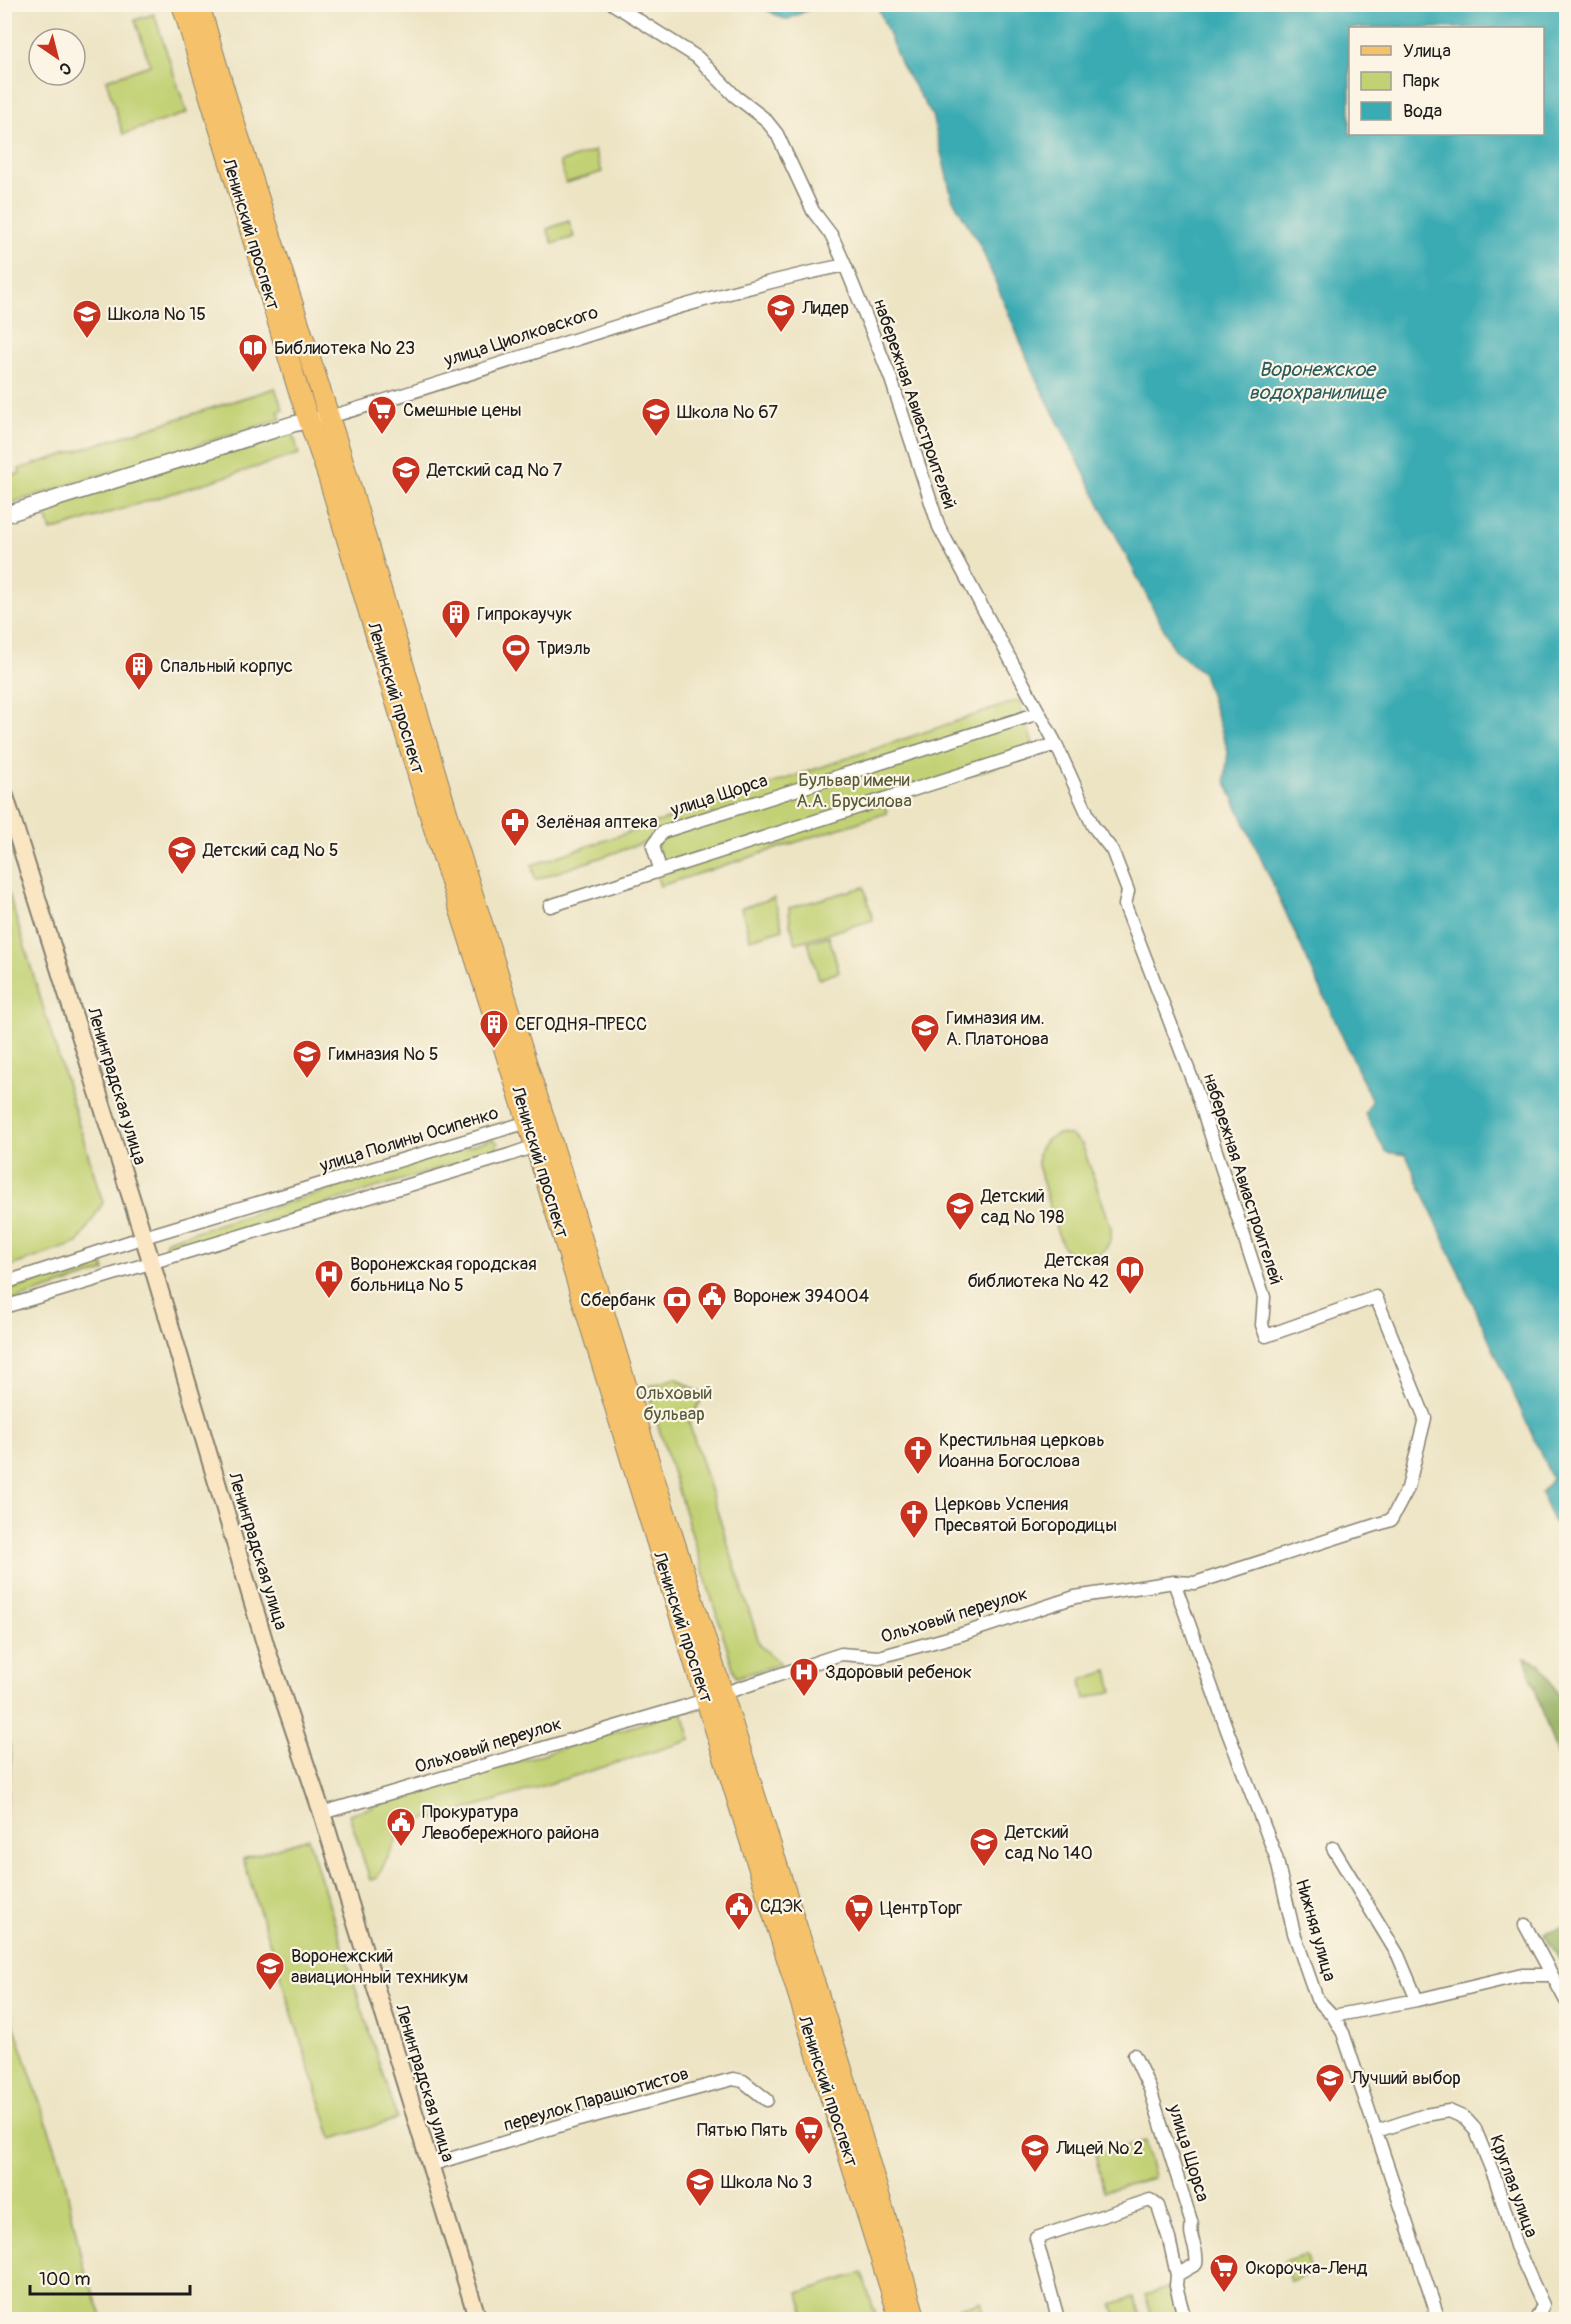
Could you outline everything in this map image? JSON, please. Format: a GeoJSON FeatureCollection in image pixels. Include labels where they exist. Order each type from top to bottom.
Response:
{"type":"FeatureCollection","features":[{"type":"Feature","properties":{"kind":"main road","name":"Ленинский проспект"},"geometry":{"type":"LineString","coordinates":[[182,4],[636,1476],[841,2066],[916,2319]]}},
{"type":"Feature","properties":{"kind":"main road","name":"Ленинский проспект"},"geometry":{"type":"LineString","coordinates":[[199,4],[228,103],[329,417],[452,829],[549,1130],[714,1696],[900,2319]]}},
{"type":"Feature","properties":{"kind":"main road","name":"Ленинградская улица"},"geometry":{"type":"LineString","coordinates":[[4,793],[144,1237],[266,1647],[322,1813],[478,2319]]}},
{"type":"Feature","properties":{"kind":"street","name":"набережная Авиастроителей"},"geometry":{"type":"LineString","coordinates":[[613,4],[697,57],[735,96],[772,126],[813,211],[832,236],[891,379],[939,527],[1056,744],[1093,826],[1112,850],[1128,891],[1125,905],[1195,1087],[1264,1297],[1262,1325],[1266,1336],[1376,1297],[1425,1418],[1408,1488],[1391,1520]]}},
{"type":"Feature","properties":{"kind":"street","name":"улица Циолковского"},"geometry":{"type":"LineString","coordinates":[[4,515],[709,299],[787,277],[845,265]]}},
{"type":"Feature","properties":{"kind":"street","name":"улица Щорса"},"geometry":{"type":"LineString","coordinates":[[660,869],[653,846],[662,832],[1039,713]]}},
{"type":"Feature","properties":{"kind":"street"},"geometry":{"type":"LineString","coordinates":[[550,906],[1056,744]]}},
{"type":"Feature","properties":{"kind":"street"},"geometry":{"type":"LineString","coordinates":[[4,1307],[535,1146],[549,1130],[528,1122]]}},
{"type":"Feature","properties":{"kind":"street","name":"улица Полины Осипенко"},"geometry":{"type":"LineString","coordinates":[[4,1283],[144,1237],[528,1122]]}},
{"type":"Feature","properties":{"kind":"street","name":"Ольховый переулок"},"geometry":{"type":"LineString","coordinates":[[322,1813],[714,1696],[841,1654],[879,1657],[959,1635],[1076,1597],[1174,1582],[1195,1582],[1391,1520]]}},
{"type":"Feature","properties":{"kind":"street","name":"Нижняя улица"},"geometry":{"type":"LineString","coordinates":[[1174,1582],[1276,1857],[1294,1933],[1317,1999],[1333,2016],[1343,2033],[1439,2319]]}},
{"type":"Feature","properties":{"kind":"street"},"geometry":{"type":"LineString","coordinates":[[1333,1848],[1398,1955],[1417,2000]]}},
{"type":"Feature","properties":{"kind":"street"},"geometry":{"type":"LineString","coordinates":[[1526,1925],[1566,2001]]}},
{"type":"Feature","properties":{"kind":"street"},"geometry":{"type":"LineString","coordinates":[[1333,2016],[1417,2000],[1522,1975],[1552,1976]]}},
{"type":"Feature","properties":{"kind":"street","name":"улица Щорса"},"geometry":{"type":"LineString","coordinates":[[1134,2055],[1150,2089],[1183,2189],[1192,2224],[1190,2235],[1195,2249],[1196,2264],[1177,2275]]}},
{"type":"Feature","properties":{"kind":"street","name":"переулок Парашютистов"},"geometry":{"type":"LineString","coordinates":[[430,2165],[575,2121],[626,2110],[733,2079],[743,2080],[767,2100]]}},
{"type":"Feature","properties":{"kind":"street","name":"Круглая улица"},"geometry":{"type":"LineString","coordinates":[[1377,2131],[1425,2115],[1449,2111],[1465,2118],[1475,2129],[1495,2178],[1516,2246],[1543,2305],[1536,2319]]}},
{"type":"Feature","properties":{"kind":"street"},"geometry":{"type":"LineString","coordinates":[[1057,2315],[1036,2238],[1150,2200],[1158,2206],[1169,2239],[1177,2275],[1176,2286],[1185,2319]]}},
{"type":"Feature","properties":{"kind":"green space"},"geometry":{"type":"Polygon","coordinates":[[[154,14],[187,113],[123,134],[106,80],[150,65],[135,20],[154,14]]]}},
{"type":"Feature","properties":{"kind":"green space"},"geometry":{"type":"Polygon","coordinates":[[[595,151],[602,172],[566,183],[560,162],[595,151]]]}},
{"type":"Feature","properties":{"kind":"green space"},"geometry":{"type":"Polygon","coordinates":[[[569,221],[574,237],[553,244],[547,229],[569,221]]]}},
{"type":"Feature","properties":{"kind":"green space"},"geometry":{"type":"Polygon","coordinates":[[[275,388],[283,410],[278,412],[281,419],[5,505],[5,478],[20,473],[19,469],[275,388]]]}},
{"type":"Feature","properties":{"kind":"green space"},"geometry":{"type":"Polygon","coordinates":[[[292,430],[299,454],[51,531],[44,507],[292,430]]]}},
{"type":"Feature","properties":{"kind":"green space","name":"Бульвар имени А.А. Брусилова"},"geometry":{"type":"Polygon","coordinates":[[[1019,700],[1036,754],[884,802],[887,813],[660,886],[646,842],[535,880],[532,865],[1019,700]]]}},
{"type":"Feature","properties":{"kind":"green space"},"geometry":{"type":"Polygon","coordinates":[[[5,882],[103,1203],[78,1243],[5,1268],[5,882]]]}},
{"type":"Feature","properties":{"kind":"green space"},"geometry":{"type":"Polygon","coordinates":[[[864,887],[873,920],[796,943],[790,924],[789,908],[864,887]]]}},
{"type":"Feature","properties":{"kind":"green space"},"geometry":{"type":"Polygon","coordinates":[[[774,898],[783,929],[750,939],[741,908],[774,898]]]}},
{"type":"Feature","properties":{"kind":"green space"},"geometry":{"type":"Polygon","coordinates":[[[829,936],[839,972],[819,979],[808,942],[829,936]]]}},
{"type":"Feature","properties":{"kind":"green space"},"geometry":{"type":"Polygon","coordinates":[[[1058,1134],[1070,1135],[1082,1144],[1111,1227],[1111,1238],[1107,1246],[1101,1253],[1085,1260],[1077,1259],[1069,1254],[1063,1246],[1052,1217],[1038,1165],[1039,1150],[1045,1142],[1058,1134]]]}},
{"type":"Feature","properties":{"kind":"green space"},"geometry":{"type":"Polygon","coordinates":[[[492,1139],[498,1143],[496,1151],[171,1251],[165,1244],[167,1240],[492,1139]]]}},
{"type":"Feature","properties":{"kind":"green space"},"geometry":{"type":"Polygon","coordinates":[[[102,1261],[105,1271],[5,1303],[5,1291],[102,1261]]]}},
{"type":"Feature","properties":{"kind":"green space","name":"Ольховый бульвар"},"geometry":{"type":"Polygon","coordinates":[[[676,1378],[704,1395],[689,1423],[760,1645],[781,1664],[736,1677],[646,1387],[676,1378]]]}},
{"type":"Feature","properties":{"kind":"green space"},"geometry":{"type":"Polygon","coordinates":[[[1525,1658],[1541,1664],[1566,1708],[1566,1783],[1525,1658]]]}},
{"type":"Feature","properties":{"kind":"green space"},"geometry":{"type":"Polygon","coordinates":[[[1108,1671],[1113,1691],[1085,1699],[1081,1680],[1108,1671]]]}},
{"type":"Feature","properties":{"kind":"green space"},"geometry":{"type":"Polygon","coordinates":[[[4,1709],[11,1757],[5,1818],[4,1818],[4,1709]]]}},
{"type":"Feature","properties":{"kind":"green space"},"geometry":{"type":"Polygon","coordinates":[[[682,1711],[691,1740],[432,1820],[431,1817],[404,1826],[377,1878],[370,1880],[349,1814],[682,1711]]]}},
{"type":"Feature","properties":{"kind":"green space"},"geometry":{"type":"Polygon","coordinates":[[[308,1838],[397,2119],[332,2139],[243,1859],[308,1838]]]}},
{"type":"Feature","properties":{"kind":"green space"},"geometry":{"type":"Polygon","coordinates":[[[1566,1926],[1566,1971],[1544,1933],[1566,1926]]]}},
{"type":"Feature","properties":{"kind":"green space"},"geometry":{"type":"Polygon","coordinates":[[[5,1998],[63,2171],[82,2262],[103,2319],[5,2319],[5,1998]]]}},
{"type":"Feature","properties":{"kind":"green space"},"geometry":{"type":"Polygon","coordinates":[[[1145,2141],[1154,2178],[1104,2191],[1095,2154],[1145,2141]]]}},
{"type":"Feature","properties":{"kind":"green space"},"geometry":{"type":"Polygon","coordinates":[[[1306,2254],[1312,2273],[1290,2281],[1284,2261],[1306,2254]]]}},
{"type":"Feature","properties":{"kind":"green space"},"geometry":{"type":"Polygon","coordinates":[[[862,2273],[877,2319],[807,2319],[798,2293],[862,2273]]]}},
{"type":"Feature","properties":{"kind":"green space"},"geometry":{"type":"Polygon","coordinates":[[[1170,2287],[1179,2316],[1153,2319],[1145,2295],[1170,2287]]]}},
{"type":"Feature","properties":{"kind":"green space"},"geometry":{"type":"Polygon","coordinates":[[[1134,2297],[1141,2316],[1117,2319],[1112,2304],[1134,2297]]]}},
{"type":"Feature","properties":{"kind":"green space"},"geometry":{"type":"Polygon","coordinates":[[[981,2302],[986,2319],[955,2319],[952,2310],[981,2302]]]}},
{"type":"Feature","properties":{"kind":"water"},"geometry":{"type":"Polygon","coordinates":[[[757,5],[819,5],[786,20],[757,5]]]}},
{"type":"Feature","properties":{"kind":"water","name":"Воронежское водохранилище"},"geometry":{"type":"Polygon","coordinates":[[[877,5],[1566,5],[1566,1551],[1541,1493],[1552,1479],[1406,1155],[1386,1152],[1365,1114],[1372,1101],[1225,780],[1228,751],[1203,673],[1174,649],[1036,379],[980,245],[952,198],[932,115],[901,65],[877,5]]]}},
{"type":"Feature","properties":{"kind":"place","name":"Лидер"},"geometry":{"type":"Point","coordinates":[781,334]}},
{"type":"Feature","properties":{"kind":"place","name":"Школа № 15"},"geometry":{"type":"Point","coordinates":[87,340]}},
{"type":"Feature","properties":{"kind":"place","name":"Библиотека № 23"},"geometry":{"type":"Point","coordinates":[253,374]}},
{"type":"Feature","properties":{"kind":"place","name":"Смешные цены"},"geometry":{"type":"Point","coordinates":[382,436]}},
{"type":"Feature","properties":{"kind":"place","name":"Школа № 67"},"geometry":{"type":"Point","coordinates":[656,438]}},
{"type":"Feature","properties":{"kind":"place","name":"Детский сад № 7"},"geometry":{"type":"Point","coordinates":[406,496]}},
{"type":"Feature","properties":{"kind":"place","name":"Гипрокаучук"},"geometry":{"type":"Point","coordinates":[456,640]}},
{"type":"Feature","properties":{"kind":"place","name":"Триэль"},"geometry":{"type":"Point","coordinates":[516,674]}},
{"type":"Feature","properties":{"kind":"place","name":"Спальный корпус"},"geometry":{"type":"Point","coordinates":[139,692]}},
{"type":"Feature","properties":{"kind":"place","name":"Зелёная аптека"},"geometry":{"type":"Point","coordinates":[515,848]}},
{"type":"Feature","properties":{"kind":"place","name":"Детский сад № 5"},"geometry":{"type":"Point","coordinates":[182,876]}},
{"type":"Feature","properties":{"kind":"place","name":"СЕГОДНЯ-ПРЕСС"},"geometry":{"type":"Point","coordinates":[494,1050]}},
{"type":"Feature","properties":{"kind":"place","name":"Гимназия им. А. Платонова"},"geometry":{"type":"Point","coordinates":[925,1054]}},
{"type":"Feature","properties":{"kind":"place","name":"Гимназия № 5"},"geometry":{"type":"Point","coordinates":[307,1080]}},
{"type":"Feature","properties":{"kind":"place","name":"Детский сад № 198"},"geometry":{"type":"Point","coordinates":[960,1232]}},
{"type":"Feature","properties":{"kind":"place","name":"Детская библиотека № 42"},"geometry":{"type":"Point","coordinates":[1130,1296]}},
{"type":"Feature","properties":{"kind":"place","name":"Воронежская городская больница № 5"},"geometry":{"type":"Point","coordinates":[329,1300]}},
{"type":"Feature","properties":{"kind":"place","name":"Воронеж 394004"},"geometry":{"type":"Point","coordinates":[712,1322]}},
{"type":"Feature","properties":{"kind":"place","name":"Сбербанк"},"geometry":{"type":"Point","coordinates":[677,1326]}},
{"type":"Feature","properties":{"kind":"place","name":"Крестильная церковь Иоанна Богослова"},"geometry":{"type":"Point","coordinates":[918,1476]}},
{"type":"Feature","properties":{"kind":"place","name":"Церковь Успения Пресвятой Богородицы"},"geometry":{"type":"Point","coordinates":[914,1540]}},
{"type":"Feature","properties":{"kind":"place","name":"Здоровый ребенок"},"geometry":{"type":"Point","coordinates":[804,1698]}},
{"type":"Feature","properties":{"kind":"place","name":"Прокуратура Левобережного района"},"geometry":{"type":"Point","coordinates":[401,1848]}},
{"type":"Feature","properties":{"kind":"place","name":"Детский сад № 140"},"geometry":{"type":"Point","coordinates":[984,1868]}},
{"type":"Feature","properties":{"kind":"place","name":"СДЭК"},"geometry":{"type":"Point","coordinates":[739,1932]}},
{"type":"Feature","properties":{"kind":"place","name":"ЦентрТорг"},"geometry":{"type":"Point","coordinates":[859,1934]}},
{"type":"Feature","properties":{"kind":"place","name":"Воронежский авиационный техникум"},"geometry":{"type":"Point","coordinates":[270,1992]}},
{"type":"Feature","properties":{"kind":"place","name":"Лучший выбор"},"geometry":{"type":"Point","coordinates":[1330,2104]}},
{"type":"Feature","properties":{"kind":"place","name":"Пятью Пять"},"geometry":{"type":"Point","coordinates":[809,2156]}},
{"type":"Feature","properties":{"kind":"place","name":"Лицей № 2"},"geometry":{"type":"Point","coordinates":[1035,2174]}},
{"type":"Feature","properties":{"kind":"place","name":"Школа № 3"},"geometry":{"type":"Point","coordinates":[700,2208]}},
{"type":"Feature","properties":{"kind":"place","name":"Окорочка-Ленд"},"geometry":{"type":"Point","coordinates":[1224,2294]}}]}
